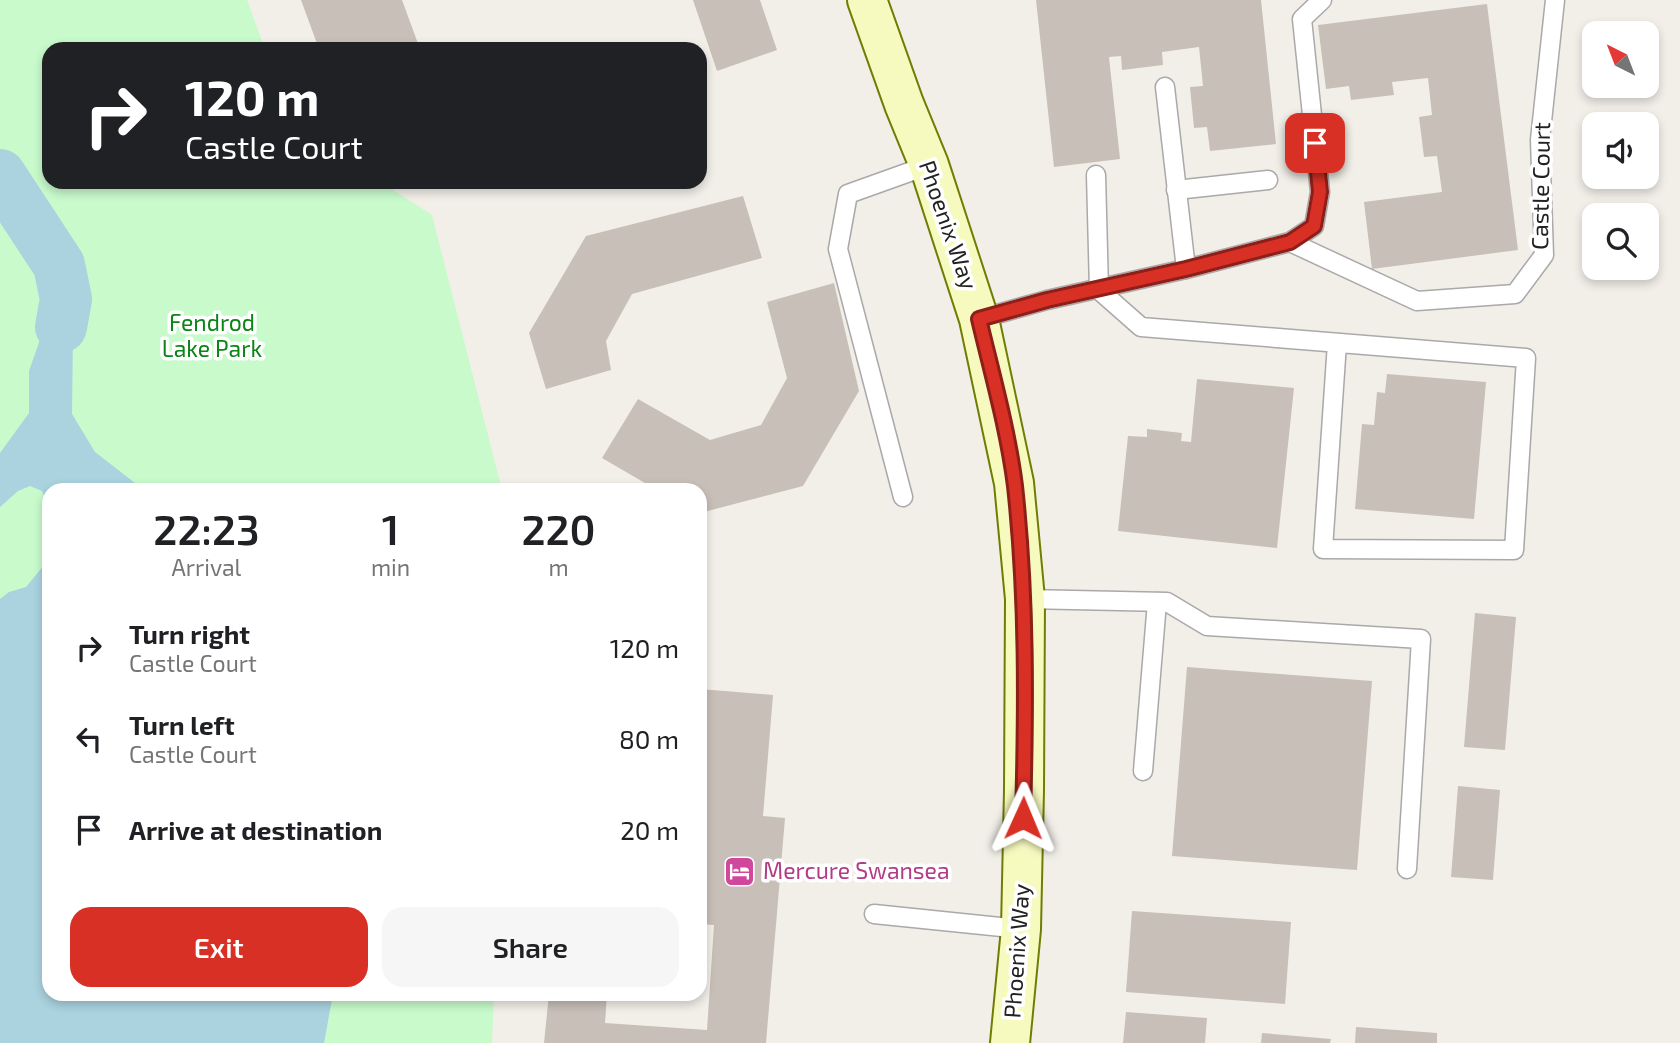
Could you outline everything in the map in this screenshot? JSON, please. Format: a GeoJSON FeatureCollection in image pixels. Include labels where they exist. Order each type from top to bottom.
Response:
{"type":"FeatureCollection","features":[{"type":"Feature","properties":{"kind":"street","name":"Phoenix Way"},"geometry":{"type":"LineString","coordinates":[[867,0],[929,165],[979,319],[1014,483],[1025,599],[1021,929],[1010,1043]]}},
{"type":"Feature","properties":{"kind":"lane"},"geometry":{"type":"LineString","coordinates":[[979,319],[1047,300],[1099,290],[1290,242],[1314,226],[1320,192],[1302,19],[1322,0]]}},
{"type":"Feature","properties":{"kind":"lane","name":"Castle Court"},"geometry":{"type":"LineString","coordinates":[[1290,242],[1418,301],[1515,294],[1544,255],[1540,140],[1555,0]]}},
{"type":"Feature","properties":{"kind":"lane"},"geometry":{"type":"LineString","coordinates":[[1165,88],[1186,269]]}},
{"type":"Feature","properties":{"kind":"lane"},"geometry":{"type":"LineString","coordinates":[[903,497],[838,249],[848,194],[929,165]]}},
{"type":"Feature","properties":{"kind":"lane"},"geometry":{"type":"LineString","coordinates":[[1096,175],[1099,290],[1141,327],[1526,358],[1514,550],[1323,549],[1336,343]]}},
{"type":"Feature","properties":{"kind":"lane"},"geometry":{"type":"LineString","coordinates":[[1176,190],[1268,180]]}},
{"type":"Feature","properties":{"kind":"lane"},"geometry":{"type":"LineString","coordinates":[[1025,599],[1167,602],[1207,625],[1420,639],[1407,869]]}},
{"type":"Feature","properties":{"kind":"lane"},"geometry":{"type":"LineString","coordinates":[[1143,771],[1157,602]]}},
{"type":"Feature","properties":{"kind":"lane"},"geometry":{"type":"LineString","coordinates":[[874,914],[1021,929]]}},
{"type":"Feature","properties":{"kind":"green space","name":"Fendrod Lake Park"},"geometry":{"type":"Polygon","coordinates":[[[0,0],[247,0],[262,42],[42,42],[42,189],[392,189],[432,215],[500,483],[42,483],[42,1001],[494,1001],[492,1043],[0,1043],[0,0]]]}},
{"type":"Feature","properties":{"kind":"water"},"geometry":{"type":"Polygon","coordinates":[[[61,327],[73,333],[72,414],[95,452],[135,483],[42,483],[42,491],[30,486],[18,491],[0,507],[0,453],[29,413],[29,371],[42,334],[61,327]]]}},
{"type":"Feature","properties":{"kind":"water"},"geometry":{"type":"Polygon","coordinates":[[[42,568],[42,1001],[332,1001],[324,1043],[0,1043],[0,599],[9,592],[26,587],[42,568]]]}},
{"type":"Feature","properties":{"kind":"building"},"geometry":{"type":"Polygon","coordinates":[[[301,0],[402,0],[417,42],[316,42],[301,0]]]}},
{"type":"Feature","properties":{"kind":"building"},"geometry":{"type":"Polygon","coordinates":[[[693,0],[760,0],[777,50],[717,71],[693,0]]]}},
{"type":"Feature","properties":{"kind":"building"},"geometry":{"type":"Polygon","coordinates":[[[1036,0],[1261,0],[1276,144],[1210,151],[1207,127],[1194,128],[1190,87],[1203,86],[1199,47],[1162,52],[1163,65],[1122,70],[1121,56],[1109,57],[1120,159],[1054,167],[1036,0]]]}},
{"type":"Feature","properties":{"kind":"building"},"geometry":{"type":"Polygon","coordinates":[[[1487,4],[1518,250],[1372,269],[1364,202],[1442,192],[1437,156],[1424,157],[1419,117],[1432,115],[1428,78],[1392,82],[1394,95],[1351,100],[1349,86],[1326,89],[1318,25],[1487,4]]]}},
{"type":"Feature","properties":{"kind":"building"},"geometry":{"type":"Polygon","coordinates":[[[743,196],[762,258],[632,294],[606,341],[611,370],[546,389],[529,333],[586,236],[743,196]]]}},
{"type":"Feature","properties":{"kind":"building"},"geometry":{"type":"Polygon","coordinates":[[[834,283],[859,391],[803,486],[707,511],[707,483],[645,483],[602,458],[638,399],[710,440],[761,425],[787,378],[767,302],[834,283]]]}},
{"type":"Feature","properties":{"kind":"building"},"geometry":{"type":"Polygon","coordinates":[[[1387,374],[1486,382],[1474,519],[1355,509],[1362,424],[1374,425],[1377,392],[1385,393],[1387,374]]]}},
{"type":"Feature","properties":{"kind":"building"},"geometry":{"type":"Polygon","coordinates":[[[1197,379],[1294,388],[1277,548],[1118,531],[1128,436],[1147,437],[1147,429],[1182,433],[1181,441],[1191,442],[1197,379]]]}},
{"type":"Feature","properties":{"kind":"building"},"geometry":{"type":"Polygon","coordinates":[[[1475,613],[1516,617],[1505,750],[1464,747],[1475,613]]]}},
{"type":"Feature","properties":{"kind":"building"},"geometry":{"type":"Polygon","coordinates":[[[1187,667],[1372,681],[1357,870],[1172,856],[1187,667]]]}},
{"type":"Feature","properties":{"kind":"building","name":"Mercure Swansea"},"geometry":{"type":"Polygon","coordinates":[[[707,690],[773,695],[763,816],[785,818],[766,1043],[544,1043],[548,1001],[607,1001],[605,1023],[707,1030],[714,925],[707,924],[707,690]]]}},
{"type":"Feature","properties":{"kind":"building"},"geometry":{"type":"Polygon","coordinates":[[[1458,786],[1500,790],[1493,880],[1451,877],[1458,786]]]}},
{"type":"Feature","properties":{"kind":"building"},"geometry":{"type":"Polygon","coordinates":[[[1132,911],[1291,922],[1285,1004],[1126,992],[1132,911]]]}},
{"type":"Feature","properties":{"kind":"building"},"geometry":{"type":"Polygon","coordinates":[[[1126,1012],[1207,1018],[1205,1043],[1123,1043],[1126,1012]]]}},
{"type":"Feature","properties":{"kind":"building"},"geometry":{"type":"Polygon","coordinates":[[[1356,1027],[1437,1033],[1437,1043],[1355,1043],[1356,1027]]]}},
{"type":"Feature","properties":{"kind":"building"},"geometry":{"type":"Polygon","coordinates":[[[1262,1033],[1331,1039],[1330,1043],[1261,1043],[1262,1033]]]}},
{"type":"Feature","properties":{"kind":"waterway"},"geometry":{"type":"LineString","coordinates":[[0,175],[59,265],[66,299],[61,327]]}},
{"type":"Feature","properties":{"kind":"place","name":"Mercure Swansea"},"geometry":{"type":"Point","coordinates":[740,871]}},
{"type":"Feature","properties":{"kind":"route"},"geometry":{"type":"LineString","coordinates":[[1023,818],[1025,599],[1022,561],[1014,483],[979,319],[1047,300],[1099,290],[1290,242],[1314,226],[1320,192],[1315,143]]}}]}
